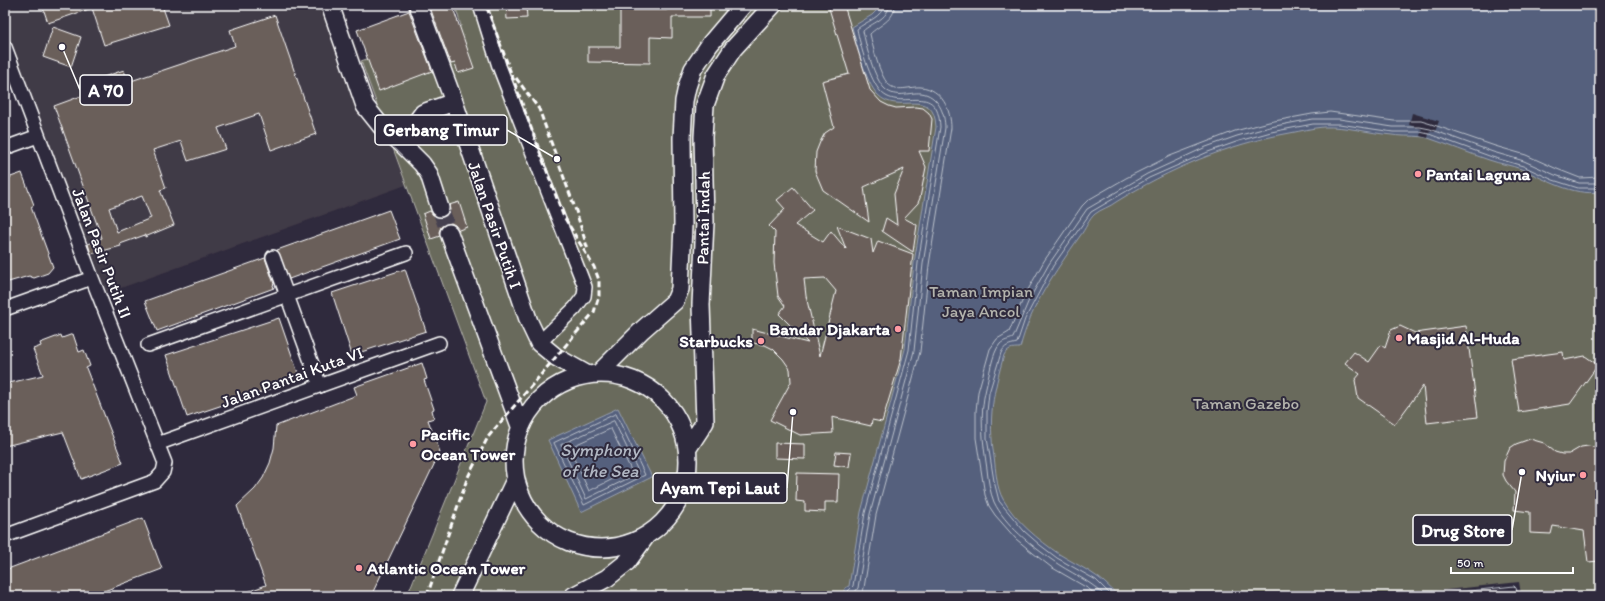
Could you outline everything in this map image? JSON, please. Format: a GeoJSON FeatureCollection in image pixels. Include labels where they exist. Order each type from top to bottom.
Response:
{"type":"FeatureCollection","features":[{"type":"Feature","properties":{"kind":"street"},"geometry":{"type":"LineString","coordinates":[[330,5],[365,106],[381,126],[422,164],[429,174],[440,208]]}},
{"type":"Feature","properties":{"kind":"street","name":"Jalan Pasir Putih I"},"geometry":{"type":"LineString","coordinates":[[418,5],[454,102],[529,322],[539,343],[556,357],[593,374]]}},
{"type":"Feature","properties":{"kind":"street"},"geometry":{"type":"LineString","coordinates":[[480,5],[499,66],[585,287],[584,296],[575,308],[539,343]]}},
{"type":"Feature","properties":{"kind":"street","name":"Pantai Indah"},"geometry":{"type":"LineString","coordinates":[[593,374],[675,300],[680,289],[683,226],[682,138],[686,87],[694,69],[710,44],[743,5]]}},
{"type":"Feature","properties":{"kind":"street","name":"Pantai Indah"},"geometry":{"type":"LineString","coordinates":[[688,448],[705,422],[700,305],[705,222],[703,137],[705,105],[716,75],[733,49],[773,5]]}},
{"type":"Feature","properties":{"kind":"street","name":"Jalan Pasir Putih II"},"geometry":{"type":"LineString","coordinates":[[5,47],[92,278],[165,463],[163,472],[155,481],[5,536]]}},
{"type":"Feature","properties":{"kind":"street"},"geometry":{"type":"LineString","coordinates":[[401,143],[423,113],[454,102]]}},
{"type":"Feature","properties":{"kind":"street"},"geometry":{"type":"LineString","coordinates":[[5,148],[38,136]]}},
{"type":"Feature","properties":{"kind":"street"},"geometry":{"type":"LineString","coordinates":[[449,233],[520,426]]}},
{"type":"Feature","properties":{"kind":"street"},"geometry":{"type":"LineString","coordinates":[[148,346],[406,253]]}},
{"type":"Feature","properties":{"kind":"street"},"geometry":{"type":"LineString","coordinates":[[273,258],[320,386]]}},
{"type":"Feature","properties":{"kind":"street"},"geometry":{"type":"LineString","coordinates":[[5,309],[92,278]]}},
{"type":"Feature","properties":{"kind":"street","name":"Jalan Pantai Kuta VI"},"geometry":{"type":"LineString","coordinates":[[157,444],[439,343]]}},
{"type":"Feature","properties":{"kind":"street"},"geometry":{"type":"LineString","coordinates":[[593,374],[624,376],[647,386],[667,402],[681,424],[688,448],[689,468],[685,489],[676,507],[663,523],[646,536],[625,545],[601,548],[577,545],[556,536],[537,521],[524,502],[515,480],[514,452],[520,426],[533,406],[549,390],[570,379],[593,374]]}},
{"type":"Feature","properties":{"kind":"street"},"geometry":{"type":"LineString","coordinates":[[460,596],[515,480]]}},
{"type":"Feature","properties":{"kind":"street"},"geometry":{"type":"LineString","coordinates":[[573,596],[607,578],[627,562],[646,536]]}},
{"type":"Feature","properties":{"kind":"shaded area"},"geometry":{"type":"Polygon","coordinates":[[[5,5],[341,5],[406,185],[107,293],[5,32],[5,5]]]}},
{"type":"Feature","properties":{"kind":"green space","name":"Taman Impian Jaya Ancol"},"geometry":{"type":"Polygon","coordinates":[[[455,5],[1600,5],[1600,596],[407,596],[486,402],[361,61],[461,26],[455,5]]]}},
{"type":"Feature","properties":{"kind":"water"},"geometry":{"type":"Polygon","coordinates":[[[882,5],[1600,5],[1600,192],[1580,192],[1560,186],[1513,166],[1497,163],[1428,138],[1396,136],[1332,127],[1311,129],[1267,138],[1222,151],[1200,159],[1136,190],[1097,212],[1091,219],[1037,303],[1030,317],[1020,348],[1010,349],[1004,355],[994,394],[991,429],[999,489],[1003,499],[1014,515],[1028,530],[1044,543],[1104,582],[1119,596],[842,596],[845,588],[849,586],[861,512],[905,349],[914,263],[936,127],[934,114],[929,107],[922,104],[895,103],[886,101],[873,89],[865,73],[852,27],[872,15],[882,5]]]}},
{"type":"Feature","properties":{"kind":"water","name":"Symphony of the Sea"},"geometry":{"type":"Polygon","coordinates":[[[618,408],[652,477],[581,512],[548,440],[618,408]]]}},
{"type":"Feature","properties":{"kind":"pier"},"geometry":{"type":"Polygon","coordinates":[[[1412,113],[1439,121],[1435,132],[1430,131],[1428,138],[1420,136],[1422,129],[1409,125],[1412,113]]]}},
{"type":"Feature","properties":{"kind":"pier"},"geometry":{"type":"Polygon","coordinates":[[[1519,582],[1521,594],[1501,596],[1391,596],[1519,582]]]}},
{"type":"Feature","properties":{"kind":"building"},"geometry":{"type":"Polygon","coordinates":[[[42,5],[162,5],[169,25],[104,45],[92,8],[48,23],[42,5]]]}},
{"type":"Feature","properties":{"kind":"building"},"geometry":{"type":"Polygon","coordinates":[[[429,5],[452,5],[474,68],[458,73],[455,63],[451,64],[429,5]]]}},
{"type":"Feature","properties":{"kind":"building"},"geometry":{"type":"Polygon","coordinates":[[[506,5],[526,5],[527,18],[507,19],[506,5]]]}},
{"type":"Feature","properties":{"kind":"building"},"geometry":{"type":"Polygon","coordinates":[[[667,5],[710,5],[710,17],[672,17],[672,38],[650,37],[650,63],[588,62],[588,47],[620,47],[620,10],[667,10],[667,5]]]}},
{"type":"Feature","properties":{"kind":"building"},"geometry":{"type":"Polygon","coordinates":[[[828,5],[844,5],[870,90],[881,102],[889,106],[896,108],[923,108],[929,113],[932,119],[929,151],[919,151],[926,167],[920,198],[918,203],[904,218],[917,225],[913,252],[882,231],[886,218],[897,225],[894,194],[904,169],[864,187],[869,222],[823,190],[815,171],[816,152],[820,142],[825,133],[834,127],[822,81],[849,74],[828,5]]]}},
{"type":"Feature","properties":{"kind":"building"},"geometry":{"type":"Polygon","coordinates":[[[409,11],[432,71],[379,91],[357,30],[409,11]]]}},
{"type":"Feature","properties":{"kind":"building"},"geometry":{"type":"Polygon","coordinates":[[[275,15],[316,134],[271,150],[259,114],[218,128],[226,149],[188,161],[181,141],[153,150],[166,188],[160,190],[174,225],[145,237],[145,235],[120,244],[121,246],[91,254],[88,244],[102,238],[54,106],[84,95],[80,85],[124,70],[128,82],[235,46],[230,30],[275,15]],[[142,196],[109,208],[117,232],[151,218],[142,196]]]}},
{"type":"Feature","properties":{"kind":"building"},"geometry":{"type":"Polygon","coordinates":[[[53,27],[81,37],[71,67],[43,57],[53,27]]]}},
{"type":"Feature","properties":{"kind":"building"},"geometry":{"type":"Polygon","coordinates":[[[22,173],[34,205],[31,207],[53,267],[48,273],[34,278],[29,276],[5,283],[5,179],[22,173]]]}},
{"type":"Feature","properties":{"kind":"building"},"geometry":{"type":"Polygon","coordinates":[[[793,187],[813,210],[795,225],[823,242],[831,231],[846,249],[837,226],[871,239],[873,253],[878,241],[913,254],[901,359],[882,422],[872,420],[871,426],[832,417],[833,433],[800,435],[770,420],[791,382],[790,369],[773,349],[765,345],[752,343],[752,329],[808,343],[779,314],[785,306],[778,296],[774,263],[775,232],[769,226],[785,209],[777,200],[793,187]],[[825,278],[804,279],[806,296],[820,356],[836,291],[825,278]]]}},
{"type":"Feature","properties":{"kind":"building"},"geometry":{"type":"Polygon","coordinates":[[[459,202],[467,227],[459,230],[451,223],[446,224],[441,227],[439,232],[440,236],[431,239],[423,214],[430,211],[438,218],[443,217],[448,214],[450,210],[449,205],[459,202]]]}},
{"type":"Feature","properties":{"kind":"building"},"geometry":{"type":"Polygon","coordinates":[[[389,210],[400,239],[289,279],[277,250],[389,210]]]}},
{"type":"Feature","properties":{"kind":"building"},"geometry":{"type":"Polygon","coordinates":[[[265,258],[274,288],[157,331],[145,301],[265,258]]]}},
{"type":"Feature","properties":{"kind":"building"},"geometry":{"type":"Polygon","coordinates":[[[405,269],[426,331],[352,355],[332,293],[405,269]]]}},
{"type":"Feature","properties":{"kind":"building"},"geometry":{"type":"Polygon","coordinates":[[[279,318],[300,379],[187,417],[166,355],[279,318]]]}},
{"type":"Feature","properties":{"kind":"building"},"geometry":{"type":"Polygon","coordinates":[[[1400,326],[1415,333],[1466,326],[1478,417],[1427,423],[1423,386],[1395,424],[1358,398],[1355,380],[1360,374],[1345,363],[1354,352],[1369,362],[1381,345],[1385,348],[1391,330],[1400,326]]]}},
{"type":"Feature","properties":{"kind":"building"},"geometry":{"type":"Polygon","coordinates":[[[73,334],[79,352],[84,350],[90,366],[86,368],[123,463],[81,479],[63,432],[5,446],[5,384],[43,375],[33,349],[41,346],[40,343],[61,335],[62,338],[73,334]]]}},
{"type":"Feature","properties":{"kind":"building"},"geometry":{"type":"Polygon","coordinates":[[[1563,352],[1564,360],[1585,356],[1598,365],[1570,404],[1519,412],[1511,359],[1563,352]]]}},
{"type":"Feature","properties":{"kind":"building"},"geometry":{"type":"Polygon","coordinates":[[[422,363],[427,379],[424,380],[434,409],[432,410],[434,418],[428,420],[440,452],[371,596],[242,596],[242,594],[266,585],[237,506],[255,489],[263,478],[270,463],[274,448],[276,426],[357,395],[354,387],[422,363]]]}},
{"type":"Feature","properties":{"kind":"building"},"geometry":{"type":"Polygon","coordinates":[[[1530,439],[1544,443],[1555,452],[1562,454],[1569,454],[1581,447],[1588,446],[1600,448],[1600,561],[1588,562],[1584,531],[1553,526],[1551,534],[1530,533],[1530,512],[1514,510],[1515,492],[1503,475],[1504,461],[1510,448],[1530,439]]]}},
{"type":"Feature","properties":{"kind":"building"},"geometry":{"type":"Polygon","coordinates":[[[775,443],[805,444],[805,459],[775,458],[775,443]]]}},
{"type":"Feature","properties":{"kind":"building"},"geometry":{"type":"Polygon","coordinates":[[[836,452],[851,453],[849,467],[834,465],[836,452]]]}},
{"type":"Feature","properties":{"kind":"building"},"geometry":{"type":"Polygon","coordinates":[[[797,473],[839,474],[838,502],[825,502],[825,512],[805,511],[805,502],[796,501],[797,473]]]}},
{"type":"Feature","properties":{"kind":"building"},"geometry":{"type":"Polygon","coordinates":[[[143,518],[162,569],[91,596],[5,596],[5,570],[143,518]]]}},
{"type":"Feature","properties":{"kind":"tunnel"},"geometry":{"type":"LineString","coordinates":[[440,208],[449,233]]}},
{"type":"Feature","properties":{"kind":"railway"},"geometry":{"type":"LineString","coordinates":[[427,596],[467,479],[488,437],[594,312],[599,296],[599,280],[594,267],[563,215],[486,5]]}},
{"type":"Feature","properties":{"kind":"railway"},"geometry":{"type":"LineString","coordinates":[[516,78],[539,109],[576,211],[588,250]]}},
{"type":"Feature","properties":{"kind":"place","name":"A 70"},"geometry":{"type":"Point","coordinates":[62,47]}},
{"type":"Feature","properties":{"kind":"place","name":"Gerbang Timur"},"geometry":{"type":"Point","coordinates":[557,159]}},
{"type":"Feature","properties":{"kind":"place","name":"Pantai Laguna"},"geometry":{"type":"Point","coordinates":[1418,174]}},
{"type":"Feature","properties":{"kind":"place","name":"Bandar Djakarta"},"geometry":{"type":"Point","coordinates":[898,329]}},
{"type":"Feature","properties":{"kind":"place","name":"Masjid Al-Huda"},"geometry":{"type":"Point","coordinates":[1399,338]}},
{"type":"Feature","properties":{"kind":"place","name":"Starbucks"},"geometry":{"type":"Point","coordinates":[761,341]}},
{"type":"Feature","properties":{"kind":"place","name":"Ayam Tepi Laut"},"geometry":{"type":"Point","coordinates":[793,412]}},
{"type":"Feature","properties":{"kind":"place","name":"Pacific Ocean Tower"},"geometry":{"type":"Point","coordinates":[413,444]}},
{"type":"Feature","properties":{"kind":"place","name":"Drug Store"},"geometry":{"type":"Point","coordinates":[1522,472]}},
{"type":"Feature","properties":{"kind":"place","name":"Nyiur"},"geometry":{"type":"Point","coordinates":[1583,475]}},
{"type":"Feature","properties":{"kind":"place","name":"Atlantic Ocean Tower"},"geometry":{"type":"Point","coordinates":[359,568]}},
{"type":"Feature","properties":{"kind":"park label","name":"Taman Gazebo"},"geometry":{"type":"Point","coordinates":[1246,403]}}]}
